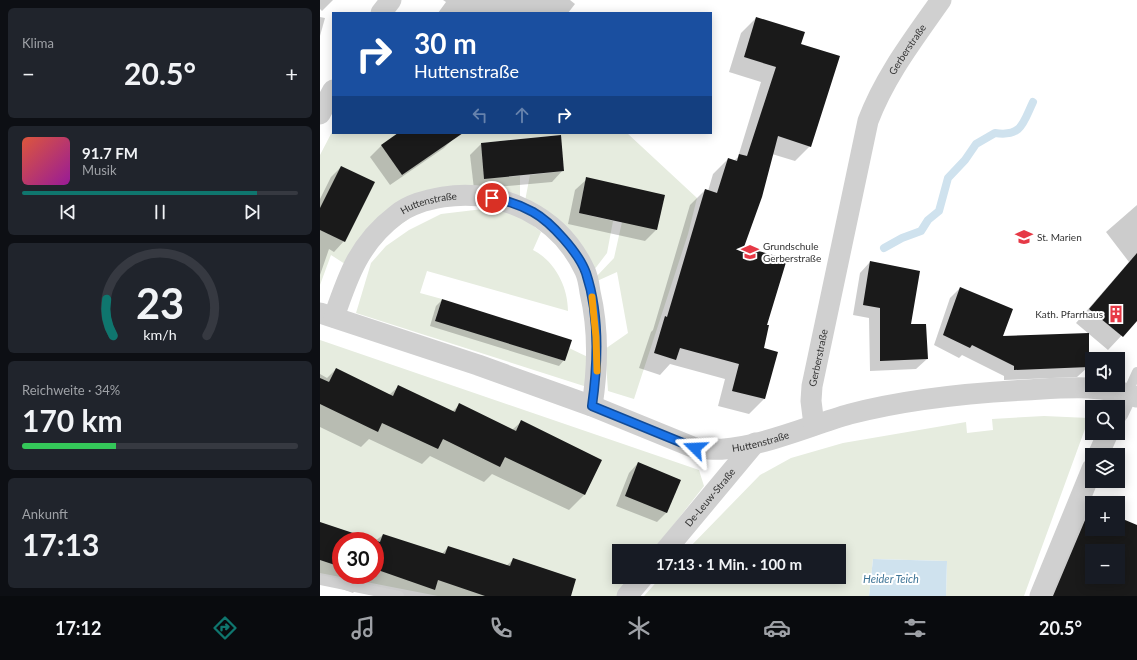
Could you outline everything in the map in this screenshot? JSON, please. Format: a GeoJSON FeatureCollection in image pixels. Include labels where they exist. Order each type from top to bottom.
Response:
{"type":"FeatureCollection","features":[{"type":"Feature","properties":{"kind":"street"},"geometry":{"type":"LineString","coordinates":[[382,12],[391,0]]}},
{"type":"Feature","properties":{"kind":"street","name":"Gerberstraße"},"geometry":{"type":"LineString","coordinates":[[814,425],[811,401],[812,386],[868,121],[877,96],[899,60],[941,0]]}},
{"type":"Feature","properties":{"kind":"street"},"geometry":{"type":"LineString","coordinates":[[320,114],[332,92]]}},
{"type":"Feature","properties":{"kind":"street","name":"Huttenstraße"},"geometry":{"type":"LineString","coordinates":[[592,406],[597,369],[596,337],[592,302],[586,272],[573,250],[554,229],[534,212],[506,200],[479,195],[453,195],[427,200],[412,205],[396,215],[360,253],[327,315],[592,406],[695,448],[717,450],[755,443],[814,425]]}},
{"type":"Feature","properties":{"kind":"street"},"geometry":{"type":"LineString","coordinates":[[814,425],[882,407],[920,400],[1004,391],[1071,387],[1105,389],[1132,395],[1125,404]]}},
{"type":"Feature","properties":{"kind":"street","name":"De-Leuw-Straße"},"geometry":{"type":"LineString","coordinates":[[671,544],[755,443]]}},
{"type":"Feature","properties":{"kind":"street"},"geometry":{"type":"LineString","coordinates":[[1040,596],[1085,486]]}},
{"type":"Feature","properties":{"kind":"street"},"geometry":{"type":"LineString","coordinates":[[627,596],[637,584]]}},
{"type":"Feature","properties":{"kind":"lane"},"geometry":{"type":"LineString","coordinates":[[1132,395],[1137,372]]}},
{"type":"Feature","properties":{"kind":"lane"},"geometry":{"type":"LineString","coordinates":[[320,580],[399,596]]}},
{"type":"Feature","properties":{"kind":"shaded area"},"geometry":{"type":"Polygon","coordinates":[[[332,132],[332,134],[628,134],[697,198],[688,234],[634,399],[608,391],[605,349],[628,333],[617,272],[597,281],[596,277],[614,258],[622,222],[586,178],[579,213],[613,221],[607,253],[594,270],[525,201],[530,175],[564,171],[560,135],[481,143],[484,178],[520,176],[520,200],[452,188],[345,264],[331,255],[320,285],[320,155],[332,132]]]}},
{"type":"Feature","properties":{"kind":"shaded area"},"geometry":{"type":"Polygon","coordinates":[[[483,209],[515,214],[541,232],[533,250],[548,261],[559,276],[566,293],[568,311],[427,271],[420,293],[442,299],[435,320],[565,361],[569,348],[592,359],[587,387],[356,313],[371,263],[386,246],[409,230],[441,214],[483,209]]]}},
{"type":"Feature","properties":{"kind":"shaded area"},"geometry":{"type":"Polygon","coordinates":[[[320,340],[699,470],[704,486],[658,544],[612,544],[612,584],[626,584],[617,596],[438,596],[376,584],[384,584],[384,532],[332,532],[332,575],[320,573],[320,340]]]}},
{"type":"Feature","properties":{"kind":"shaded area"},"geometry":{"type":"Polygon","coordinates":[[[1044,416],[1085,418],[1085,429],[1024,596],[946,596],[947,561],[873,559],[869,596],[644,596],[655,584],[846,584],[846,544],[693,544],[760,475],[791,458],[843,443],[966,422],[967,433],[993,430],[992,419],[1044,416]]]}},
{"type":"Feature","properties":{"kind":"water","name":"Heider Teich"},"geometry":{"type":"Polygon","coordinates":[[[873,559],[947,561],[946,596],[869,596],[873,559]]]}},
{"type":"Feature","properties":{"kind":"building"},"geometry":{"type":"Polygon","coordinates":[[[756,17],[805,32],[801,44],[840,56],[811,147],[778,136],[762,197],[744,247],[787,259],[767,325],[769,325],[764,348],[778,352],[765,399],[732,391],[739,364],[680,348],[676,360],[654,353],[665,316],[667,317],[705,189],[717,193],[728,158],[737,161],[739,154],[747,156],[776,67],[744,57],[756,17]]]}},
{"type":"Feature","properties":{"kind":"building"},"geometry":{"type":"Polygon","coordinates":[[[397,134],[462,134],[402,175],[381,145],[397,134]]]}},
{"type":"Feature","properties":{"kind":"building"},"geometry":{"type":"Polygon","coordinates":[[[561,135],[564,171],[484,179],[481,143],[561,135]]]}},
{"type":"Feature","properties":{"kind":"building"},"geometry":{"type":"Polygon","coordinates":[[[341,166],[375,182],[345,242],[320,230],[320,208],[341,166]]]}},
{"type":"Feature","properties":{"kind":"building"},"geometry":{"type":"Polygon","coordinates":[[[586,177],[665,195],[657,230],[579,213],[586,177]]]}},
{"type":"Feature","properties":{"kind":"building","name":"Kath. Pfarrhaus"},"geometry":{"type":"Polygon","coordinates":[[[1137,253],[1137,321],[1123,337],[1089,309],[1137,253]]]}},
{"type":"Feature","properties":{"kind":"building"},"geometry":{"type":"Polygon","coordinates":[[[870,261],[920,271],[911,324],[926,324],[928,359],[880,361],[880,308],[863,305],[870,261]]]}},
{"type":"Feature","properties":{"kind":"building"},"geometry":{"type":"Polygon","coordinates":[[[960,287],[1013,309],[1003,336],[1089,333],[1089,352],[1085,352],[1085,367],[1014,370],[1014,366],[972,345],[970,348],[943,335],[960,287]]]}},
{"type":"Feature","properties":{"kind":"building"},"geometry":{"type":"Polygon","coordinates":[[[442,299],[572,340],[565,361],[435,321],[442,299]]]}},
{"type":"Feature","properties":{"kind":"building"},"geometry":{"type":"Polygon","coordinates":[[[336,368],[393,396],[398,385],[455,412],[459,403],[516,431],[521,420],[602,460],[585,495],[505,457],[500,467],[443,439],[438,449],[382,423],[378,432],[320,404],[320,378],[329,382],[336,368]]]}},
{"type":"Feature","properties":{"kind":"building"},"geometry":{"type":"Polygon","coordinates":[[[638,462],[681,480],[667,513],[625,496],[638,462]]]}},
{"type":"Feature","properties":{"kind":"building"},"geometry":{"type":"Polygon","coordinates":[[[1085,520],[1085,536],[1125,536],[1125,520],[1137,525],[1137,596],[1053,596],[1085,520]]]}},
{"type":"Feature","properties":{"kind":"building"},"geometry":{"type":"Polygon","coordinates":[[[320,522],[350,532],[332,532],[332,564],[320,560],[320,522]]]}},
{"type":"Feature","properties":{"kind":"building"},"geometry":{"type":"Polygon","coordinates":[[[384,534],[445,554],[448,546],[510,566],[513,558],[576,579],[571,596],[485,596],[438,580],[435,590],[384,572],[384,534]]]}},
{"type":"Feature","properties":{"kind":"waterway"},"geometry":{"type":"LineString","coordinates":[[884,248],[902,238],[921,231],[928,220],[939,211],[948,178],[965,160],[976,144],[995,133],[1004,134],[1011,133],[1016,130],[1024,122],[1033,102]]}},
{"type":"Feature","properties":{"kind":"slow traffic"},"geometry":{"type":"LineString","coordinates":[[592,297],[596,337],[597,371]]}},
{"type":"Feature","properties":{"kind":"place","name":"St. Marien"},"geometry":{"type":"Point","coordinates":[1024,237]}},
{"type":"Feature","properties":{"kind":"place","name":"Grundschule Gerberstraße"},"geometry":{"type":"Point","coordinates":[750,252]}},
{"type":"Feature","properties":{"kind":"place","name":"Kath. Pfarrhaus"},"geometry":{"type":"Point","coordinates":[1116,314]}},
{"type":"Feature","properties":{"kind":"route"},"geometry":{"type":"LineString","coordinates":[[492,198],[506,200],[534,212],[554,229],[573,250],[586,272],[592,302],[596,337],[597,369],[592,406],[695,448]]}}]}
